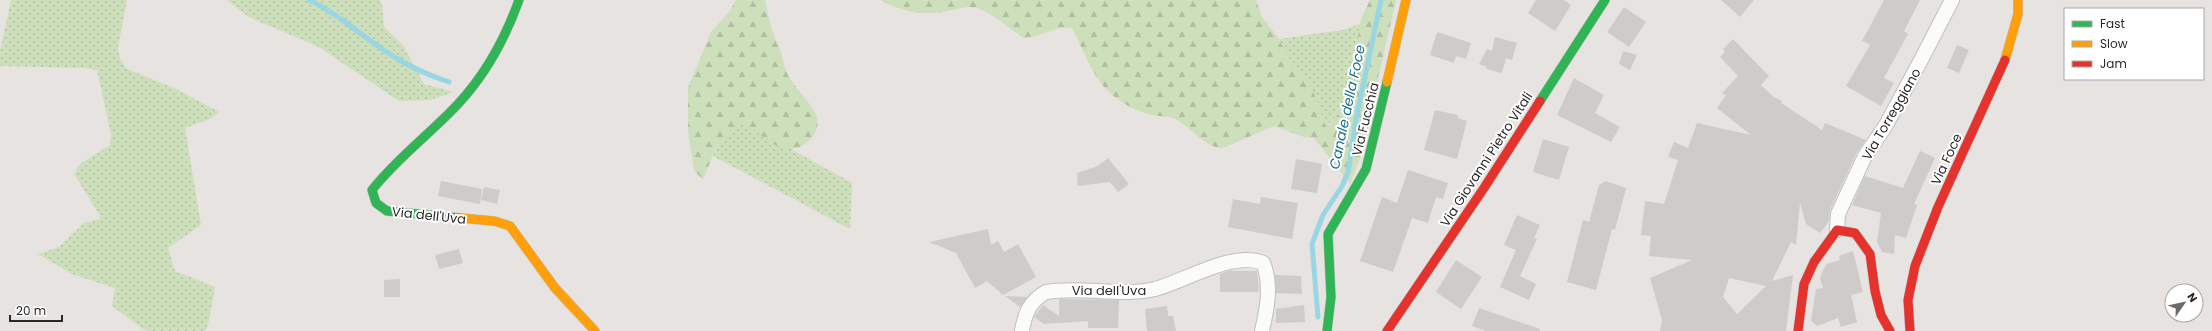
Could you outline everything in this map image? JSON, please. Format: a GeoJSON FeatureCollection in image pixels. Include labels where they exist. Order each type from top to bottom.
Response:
{"type":"FeatureCollection","features":[{"type":"Feature","properties":{"kind":"street","name":"Via dell'Uva"},"geometry":{"type":"LineString","coordinates":[[519,0],[509,30],[485,71],[457,104],[390,167],[372,190],[376,203],[387,210],[414,215],[494,221],[510,226],[555,288],[595,331]]}},
{"type":"Feature","properties":{"kind":"street","name":"Via Fucchia"},"geometry":{"type":"LineString","coordinates":[[1327,331],[1331,297],[1328,234],[1366,169],[1406,0]]}},
{"type":"Feature","properties":{"kind":"street","name":"Via Giovanni Pietro Vitali"},"geometry":{"type":"LineString","coordinates":[[1387,331],[1488,181],[1605,0]]}},
{"type":"Feature","properties":{"kind":"street","name":"Via Torreggiano"},"geometry":{"type":"LineString","coordinates":[[1837,230],[1838,214],[1865,156],[1886,124],[1922,60],[1952,0]]}},
{"type":"Feature","properties":{"kind":"street","name":"Via Foce"},"geometry":{"type":"LineString","coordinates":[[1910,331],[1908,300],[1915,266],[1938,207],[2005,61],[2018,14],[2018,0]]}},
{"type":"Feature","properties":{"kind":"street"},"geometry":{"type":"LineString","coordinates":[[1798,331],[1804,284],[1814,262],[1837,230],[1855,233],[1870,254],[1875,291],[1881,314],[1890,331]]}},
{"type":"Feature","properties":{"kind":"street","name":"Via dell'Uva"},"geometry":{"type":"LineString","coordinates":[[1022,331],[1027,309],[1039,296],[1046,292],[1154,289],[1216,266],[1253,259],[1263,263],[1266,272],[1268,306],[1262,331]]}},
{"type":"Feature","properties":{"kind":"green space"},"geometry":{"type":"Polygon","coordinates":[[[11,0],[127,0],[118,47],[120,59],[127,69],[176,89],[219,112],[210,119],[185,128],[201,225],[168,248],[175,271],[215,287],[208,325],[205,331],[149,331],[143,329],[112,306],[115,288],[72,274],[38,254],[59,247],[84,223],[100,219],[99,214],[74,174],[80,164],[110,145],[111,134],[97,70],[83,68],[0,66],[0,51],[11,0]]]}},
{"type":"Feature","properties":{"kind":"green space"},"geometry":{"type":"Polygon","coordinates":[[[227,0],[379,0],[382,4],[384,27],[403,45],[424,84],[453,92],[430,100],[399,101],[319,47],[249,17],[227,0]]]}},
{"type":"Feature","properties":{"kind":"green space"},"geometry":{"type":"Polygon","coordinates":[[[736,0],[765,0],[772,30],[780,49],[786,71],[812,108],[818,124],[817,129],[811,139],[802,146],[791,149],[783,148],[770,142],[744,124],[737,122],[716,147],[703,180],[694,170],[688,131],[688,88],[711,32],[729,12],[736,0]]]}},
{"type":"Feature","properties":{"kind":"green space"},"geometry":{"type":"Polygon","coordinates":[[[880,0],[1256,0],[1262,17],[1279,39],[1288,58],[1295,64],[1308,81],[1319,105],[1326,128],[1344,105],[1352,88],[1359,60],[1358,37],[1360,25],[1363,14],[1370,0],[1396,0],[1359,161],[1350,184],[1314,138],[1304,137],[1274,126],[1223,148],[1217,147],[1205,142],[1173,118],[1149,114],[1129,106],[1116,98],[1098,80],[1072,28],[1060,28],[1036,36],[1024,38],[995,17],[977,8],[964,7],[943,12],[927,13],[895,7],[880,0]]]}},
{"type":"Feature","properties":{"kind":"green space"},"geometry":{"type":"Polygon","coordinates":[[[1360,24],[1359,59],[1356,78],[1344,105],[1325,128],[1319,105],[1295,64],[1288,58],[1279,39],[1343,30],[1360,24]]]}},
{"type":"Feature","properties":{"kind":"green space"},"geometry":{"type":"Polygon","coordinates":[[[737,122],[744,124],[777,144],[791,149],[852,183],[850,229],[713,156],[716,147],[737,122]]]}},
{"type":"Feature","properties":{"kind":"building"},"geometry":{"type":"Polygon","coordinates":[[[1536,0],[1564,0],[1571,5],[1555,31],[1528,13],[1536,0]]]}},
{"type":"Feature","properties":{"kind":"building"},"geometry":{"type":"Polygon","coordinates":[[[1721,0],[1754,0],[1740,17],[1721,0]]]}},
{"type":"Feature","properties":{"kind":"building"},"geometry":{"type":"Polygon","coordinates":[[[1884,0],[1920,0],[1904,31],[1908,34],[1884,78],[1894,83],[1881,106],[1846,86],[1870,45],[1862,41],[1884,0]]]}},
{"type":"Feature","properties":{"kind":"building"},"geometry":{"type":"Polygon","coordinates":[[[1624,7],[1646,22],[1629,47],[1607,32],[1624,7]]]}},
{"type":"Feature","properties":{"kind":"building"},"geometry":{"type":"Polygon","coordinates":[[[1437,32],[1471,43],[1466,59],[1456,56],[1454,63],[1430,55],[1437,32]]]}},
{"type":"Feature","properties":{"kind":"building"},"geometry":{"type":"Polygon","coordinates":[[[1495,37],[1517,43],[1512,60],[1506,58],[1502,73],[1486,69],[1487,67],[1479,64],[1487,49],[1492,51],[1495,37]]]}},
{"type":"Feature","properties":{"kind":"building"},"geometry":{"type":"Polygon","coordinates":[[[1733,39],[1769,76],[1761,85],[1774,97],[1782,101],[1781,103],[1822,130],[1825,123],[1866,140],[1857,152],[1830,210],[1829,221],[1820,233],[1806,224],[1800,203],[1796,245],[1791,242],[1772,281],[1793,275],[1786,331],[1660,331],[1662,320],[1650,278],[1692,260],[1649,256],[1651,236],[1641,235],[1645,201],[1664,204],[1678,160],[1668,157],[1674,142],[1688,148],[1697,123],[1751,135],[1717,108],[1726,95],[1722,93],[1738,76],[1720,57],[1725,52],[1723,49],[1733,39]],[[1729,278],[1723,297],[1737,314],[1766,286],[1729,278]]]}},
{"type":"Feature","properties":{"kind":"building"},"geometry":{"type":"Polygon","coordinates":[[[1957,45],[1969,50],[1959,73],[1947,68],[1957,45]]]}},
{"type":"Feature","properties":{"kind":"building"},"geometry":{"type":"Polygon","coordinates":[[[1623,51],[1637,55],[1630,70],[1619,64],[1623,51]]]}},
{"type":"Feature","properties":{"kind":"building"},"geometry":{"type":"Polygon","coordinates":[[[1574,78],[1604,95],[1595,113],[1620,127],[1611,142],[1557,115],[1574,78]]]}},
{"type":"Feature","properties":{"kind":"building"},"geometry":{"type":"Polygon","coordinates":[[[1435,110],[1458,115],[1458,118],[1467,121],[1457,159],[1424,150],[1435,110]]]}},
{"type":"Feature","properties":{"kind":"building"},"geometry":{"type":"Polygon","coordinates":[[[1543,139],[1569,147],[1559,180],[1533,172],[1543,139]]]}},
{"type":"Feature","properties":{"kind":"building"},"geometry":{"type":"Polygon","coordinates":[[[1920,151],[1935,158],[1914,204],[1917,205],[1906,238],[1895,235],[1894,254],[1882,252],[1877,242],[1881,213],[1852,205],[1865,176],[1903,188],[1920,151]]]}},
{"type":"Feature","properties":{"kind":"building"},"geometry":{"type":"Polygon","coordinates":[[[1108,158],[1129,184],[1118,192],[1110,182],[1078,186],[1077,173],[1098,166],[1108,158]]]}},
{"type":"Feature","properties":{"kind":"building"},"geometry":{"type":"Polygon","coordinates":[[[1296,159],[1322,164],[1317,193],[1291,189],[1296,159]]]}},
{"type":"Feature","properties":{"kind":"building"},"geometry":{"type":"Polygon","coordinates":[[[1408,170],[1448,183],[1443,199],[1436,197],[1428,223],[1412,218],[1393,272],[1360,261],[1382,197],[1397,203],[1408,170]]]}},
{"type":"Feature","properties":{"kind":"building"},"geometry":{"type":"Polygon","coordinates":[[[441,181],[482,189],[480,204],[438,196],[441,181]]]}},
{"type":"Feature","properties":{"kind":"building"},"geometry":{"type":"Polygon","coordinates":[[[1606,181],[1626,188],[1615,230],[1612,229],[1596,290],[1567,282],[1583,220],[1589,222],[1599,185],[1606,181]]]}},
{"type":"Feature","properties":{"kind":"building"},"geometry":{"type":"Polygon","coordinates":[[[484,187],[500,190],[497,204],[481,200],[484,187]]]}},
{"type":"Feature","properties":{"kind":"building"},"geometry":{"type":"Polygon","coordinates":[[[1261,197],[1298,203],[1292,239],[1228,227],[1233,199],[1260,204],[1261,197]]]}},
{"type":"Feature","properties":{"kind":"building"},"geometry":{"type":"Polygon","coordinates":[[[1517,215],[1540,225],[1534,238],[1537,239],[1520,276],[1536,284],[1529,300],[1500,287],[1516,250],[1504,245],[1517,215]]]}},
{"type":"Feature","properties":{"kind":"building"},"geometry":{"type":"Polygon","coordinates":[[[988,229],[991,245],[998,241],[1004,252],[1018,244],[1036,277],[1003,295],[987,281],[975,288],[956,253],[929,242],[988,229]]]}},
{"type":"Feature","properties":{"kind":"building"},"geometry":{"type":"Polygon","coordinates":[[[459,249],[463,263],[439,269],[435,255],[459,249]]]}},
{"type":"Feature","properties":{"kind":"building"},"geometry":{"type":"Polygon","coordinates":[[[1853,251],[1863,292],[1851,295],[1857,322],[1841,327],[1838,318],[1817,326],[1811,321],[1816,289],[1823,288],[1820,278],[1824,268],[1827,264],[1840,260],[1839,256],[1853,251]]]}},
{"type":"Feature","properties":{"kind":"building"},"geometry":{"type":"Polygon","coordinates":[[[1456,260],[1482,277],[1461,309],[1436,292],[1456,260]]]}},
{"type":"Feature","properties":{"kind":"building"},"geometry":{"type":"Polygon","coordinates":[[[1229,271],[1257,271],[1259,292],[1220,292],[1220,274],[1229,271]]]}},
{"type":"Feature","properties":{"kind":"building"},"geometry":{"type":"Polygon","coordinates":[[[1275,275],[1301,276],[1302,294],[1276,293],[1275,275]]]}},
{"type":"Feature","properties":{"kind":"building"},"geometry":{"type":"Polygon","coordinates":[[[400,279],[400,297],[384,297],[384,280],[400,279]]]}},
{"type":"Feature","properties":{"kind":"building"},"geometry":{"type":"Polygon","coordinates":[[[1005,296],[1027,297],[1020,307],[1005,296]]]}},
{"type":"Feature","properties":{"kind":"building"},"geometry":{"type":"Polygon","coordinates":[[[1059,299],[1119,300],[1118,328],[1088,328],[1088,321],[1044,324],[1034,317],[1043,305],[1059,316],[1059,299]]]}},
{"type":"Feature","properties":{"kind":"building"},"geometry":{"type":"Polygon","coordinates":[[[1304,305],[1305,322],[1276,323],[1276,309],[1304,305]]]}},
{"type":"Feature","properties":{"kind":"building"},"geometry":{"type":"Polygon","coordinates":[[[1167,306],[1168,316],[1173,316],[1176,331],[1147,331],[1145,309],[1167,306]]]}},
{"type":"Feature","properties":{"kind":"building"},"geometry":{"type":"Polygon","coordinates":[[[1479,308],[1540,329],[1540,331],[1486,331],[1472,326],[1479,308]]]}},
{"type":"Feature","properties":{"kind":"waterway"},"geometry":{"type":"LineString","coordinates":[[309,0],[343,20],[402,62],[422,72],[449,82]]}},
{"type":"Feature","properties":{"kind":"waterway","name":"Canale della Foce"},"geometry":{"type":"LineString","coordinates":[[1318,317],[1312,244],[1323,215],[1342,186],[1348,172],[1356,120],[1381,0]]}},
{"type":"Feature","properties":{"kind":"traffic: fast"},"geometry":{"type":"LineString","coordinates":[[460,218],[387,211],[376,203],[372,190],[392,167],[436,126],[468,93],[494,55],[508,28],[519,0]]}},
{"type":"Feature","properties":{"kind":"traffic: fast"},"geometry":{"type":"LineString","coordinates":[[1540,101],[1605,0]]}},
{"type":"Feature","properties":{"kind":"traffic: fast"},"geometry":{"type":"LineString","coordinates":[[1327,331],[1331,297],[1328,234],[1366,169],[1387,82]]}},
{"type":"Feature","properties":{"kind":"traffic: slow"},"geometry":{"type":"LineString","coordinates":[[1387,82],[1406,0]]}},
{"type":"Feature","properties":{"kind":"traffic: slow"},"geometry":{"type":"LineString","coordinates":[[2005,60],[2018,14],[2018,0]]}},
{"type":"Feature","properties":{"kind":"traffic: slow"},"geometry":{"type":"LineString","coordinates":[[460,218],[494,221],[510,226],[555,288],[595,331]]}},
{"type":"Feature","properties":{"kind":"traffic: jam"},"geometry":{"type":"LineString","coordinates":[[1910,331],[1908,300],[1915,266],[1938,207],[2005,60]]}},
{"type":"Feature","properties":{"kind":"traffic: jam"},"geometry":{"type":"LineString","coordinates":[[1387,331],[1484,188],[1540,101]]}},
{"type":"Feature","properties":{"kind":"traffic: jam"},"geometry":{"type":"LineString","coordinates":[[1798,331],[1804,284],[1814,262],[1837,230],[1855,233],[1870,254],[1875,291],[1881,315],[1890,331]]}}]}
